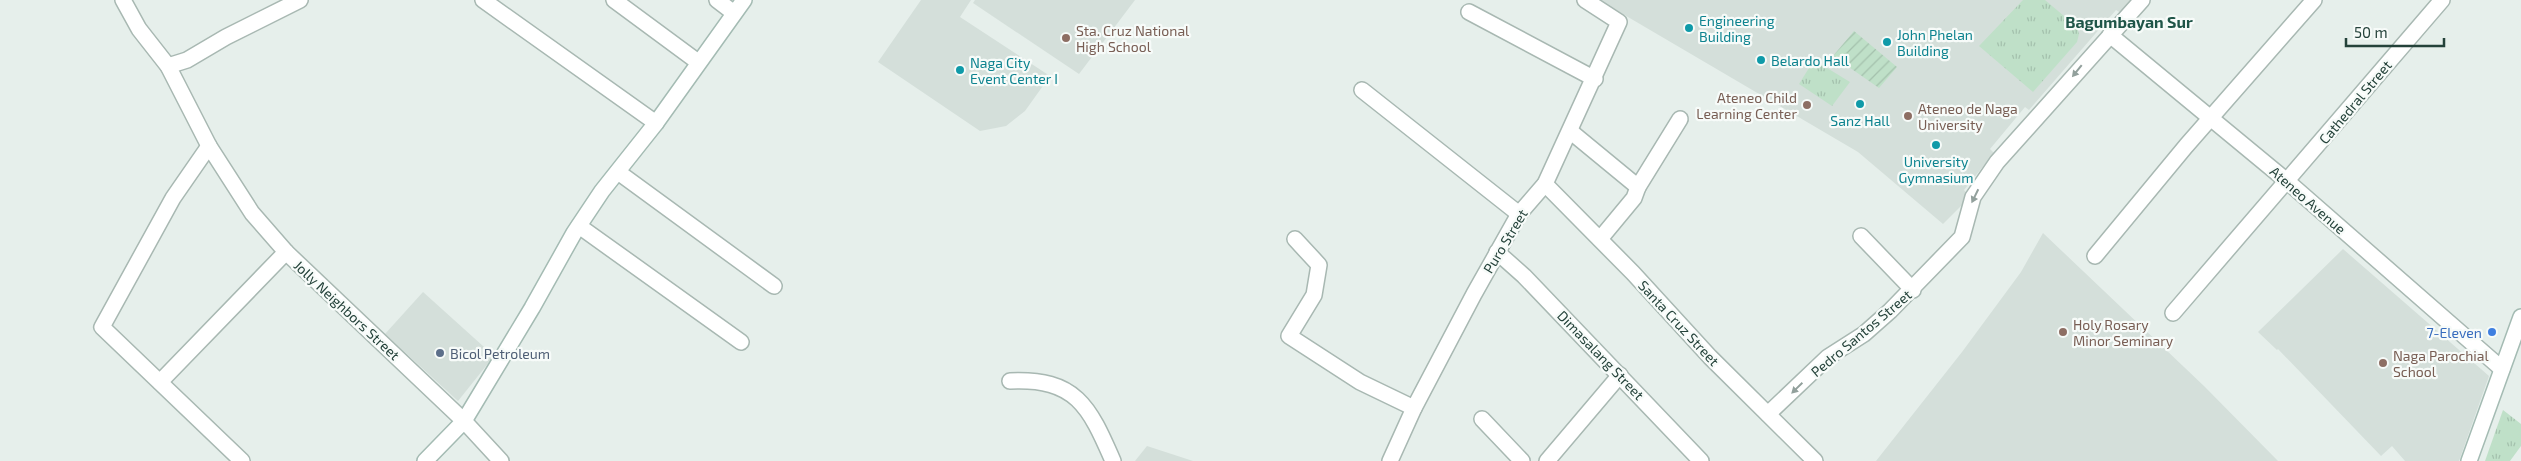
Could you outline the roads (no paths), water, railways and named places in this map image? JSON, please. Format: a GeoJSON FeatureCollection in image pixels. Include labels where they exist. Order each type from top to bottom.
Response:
{"type":"FeatureCollection","features":[{"type":"Feature","properties":{"kind":"street","name":"Jolly Neighbors Street"},"geometry":{"type":"LineString","coordinates":[[122,0],[139,29],[168,66],[209,146],[252,213],[286,252],[464,421],[501,461]]}},
{"type":"Feature","properties":{"kind":"street"},"geometry":{"type":"LineString","coordinates":[[168,66],[187,60],[226,37],[300,0]]}},
{"type":"Feature","properties":{"kind":"street"},"geometry":{"type":"LineString","coordinates":[[483,0],[656,123]]}},
{"type":"Feature","properties":{"kind":"street"},"geometry":{"type":"LineString","coordinates":[[614,0],[698,62]]}},
{"type":"Feature","properties":{"kind":"street"},"geometry":{"type":"LineString","coordinates":[[717,0],[734,13]]}},
{"type":"Feature","properties":{"kind":"street"},"geometry":{"type":"LineString","coordinates":[[425,461],[464,421],[532,308],[578,226],[656,123],[744,0]]}},
{"type":"Feature","properties":{"kind":"street","name":"Puro Street"},"geometry":{"type":"LineString","coordinates":[[1390,461],[1414,408],[1497,252],[1519,214],[1545,184],[1620,22],[1585,0]]}},
{"type":"Feature","properties":{"kind":"street","name":"Pedro Santos Street"},"geometry":{"type":"LineString","coordinates":[[1768,414],[1828,357],[1864,334],[1913,290],[1962,238],[1973,197],[1997,162],[2142,0]]}},
{"type":"Feature","properties":{"kind":"street"},"geometry":{"type":"LineString","coordinates":[[2094,256],[2314,0]]}},
{"type":"Feature","properties":{"kind":"street","name":"Cathedral Street"},"geometry":{"type":"LineString","coordinates":[[2173,313],[2288,182],[2442,0]]}},
{"type":"Feature","properties":{"kind":"street"},"geometry":{"type":"LineString","coordinates":[[1469,12],[1595,79]]}},
{"type":"Feature","properties":{"kind":"street","name":"Ateneo Avenue"},"geometry":{"type":"LineString","coordinates":[[2110,35],[2288,182],[2502,369]]}},
{"type":"Feature","properties":{"kind":"street"},"geometry":{"type":"LineString","coordinates":[[1362,90],[1519,214]]}},
{"type":"Feature","properties":{"kind":"street"},"geometry":{"type":"LineString","coordinates":[[1600,239],[1634,198],[1638,187],[1680,119]]}},
{"type":"Feature","properties":{"kind":"street"},"geometry":{"type":"LineString","coordinates":[[1570,131],[1638,187]]}},
{"type":"Feature","properties":{"kind":"street"},"geometry":{"type":"LineString","coordinates":[[209,146],[173,198],[102,326],[242,461]]}},
{"type":"Feature","properties":{"kind":"street"},"geometry":{"type":"LineString","coordinates":[[618,172],[774,286]]}},
{"type":"Feature","properties":{"kind":"street","name":"Santa Cruz Street"},"geometry":{"type":"LineString","coordinates":[[1545,184],[1600,239],[1710,357],[1815,461]]}},
{"type":"Feature","properties":{"kind":"street"},"geometry":{"type":"LineString","coordinates":[[578,226],[741,342]]}},
{"type":"Feature","properties":{"kind":"street"},"geometry":{"type":"LineString","coordinates":[[1861,236],[1913,290]]}},
{"type":"Feature","properties":{"kind":"street"},"geometry":{"type":"LineString","coordinates":[[1295,239],[1319,265],[1314,295],[1289,336],[1360,382],[1414,408]]}},
{"type":"Feature","properties":{"kind":"street"},"geometry":{"type":"LineString","coordinates":[[160,382],[286,252]]}},
{"type":"Feature","properties":{"kind":"street","name":"Dimasalang Street"},"geometry":{"type":"LineString","coordinates":[[1497,252],[1524,276],[1701,461]]}},
{"type":"Feature","properties":{"kind":"street"},"geometry":{"type":"LineString","coordinates":[[2469,461],[2521,318]]}},
{"type":"Feature","properties":{"kind":"street"},"geometry":{"type":"LineString","coordinates":[[1547,461],[1620,375]]}},
{"type":"Feature","properties":{"kind":"street"},"geometry":{"type":"LineString","coordinates":[[1010,381],[1029,380],[1061,387],[1082,403],[1094,418],[1113,461]]}},
{"type":"Feature","properties":{"kind":"street"},"geometry":{"type":"LineString","coordinates":[[1482,419],[1522,461]]}},
{"type":"Feature","properties":{"kind":"place","name":"Engineering Building"},"geometry":{"type":"Point","coordinates":[1689,28]}},
{"type":"Feature","properties":{"kind":"place","name":"Sta. Cruz National High School"},"geometry":{"type":"Point","coordinates":[1066,38]}},
{"type":"Feature","properties":{"kind":"place","name":"John Phelan Building"},"geometry":{"type":"Point","coordinates":[1887,42]}},
{"type":"Feature","properties":{"kind":"place","name":"Belardo Hall"},"geometry":{"type":"Point","coordinates":[1761,60]}},
{"type":"Feature","properties":{"kind":"place","name":"Naga City Event Center I"},"geometry":{"type":"Point","coordinates":[960,70]}},
{"type":"Feature","properties":{"kind":"place","name":"Sanz Hall"},"geometry":{"type":"Point","coordinates":[1860,104]}},
{"type":"Feature","properties":{"kind":"place","name":"Ateneo Child Learning Center"},"geometry":{"type":"Point","coordinates":[1807,105]}},
{"type":"Feature","properties":{"kind":"place","name":"Ateneo de Naga University"},"geometry":{"type":"Point","coordinates":[1908,116]}},
{"type":"Feature","properties":{"kind":"place","name":"University Gymnasium"},"geometry":{"type":"Point","coordinates":[1936,145]}},
{"type":"Feature","properties":{"kind":"place","name":"Holy Rosary Minor Seminary"},"geometry":{"type":"Point","coordinates":[2063,332]}},
{"type":"Feature","properties":{"kind":"place","name":"7-Eleven"},"geometry":{"type":"Point","coordinates":[2492,332]}},
{"type":"Feature","properties":{"kind":"place","name":"Bicol Petroleum"},"geometry":{"type":"Point","coordinates":[440,353]}},
{"type":"Feature","properties":{"kind":"place","name":"Naga Parochial School"},"geometry":{"type":"Point","coordinates":[2383,363]}},
{"type":"Feature","properties":{"kind":"district","name":"Bagumbayan Sur"},"geometry":{"type":"Point","coordinates":[2129,21]}}]}
